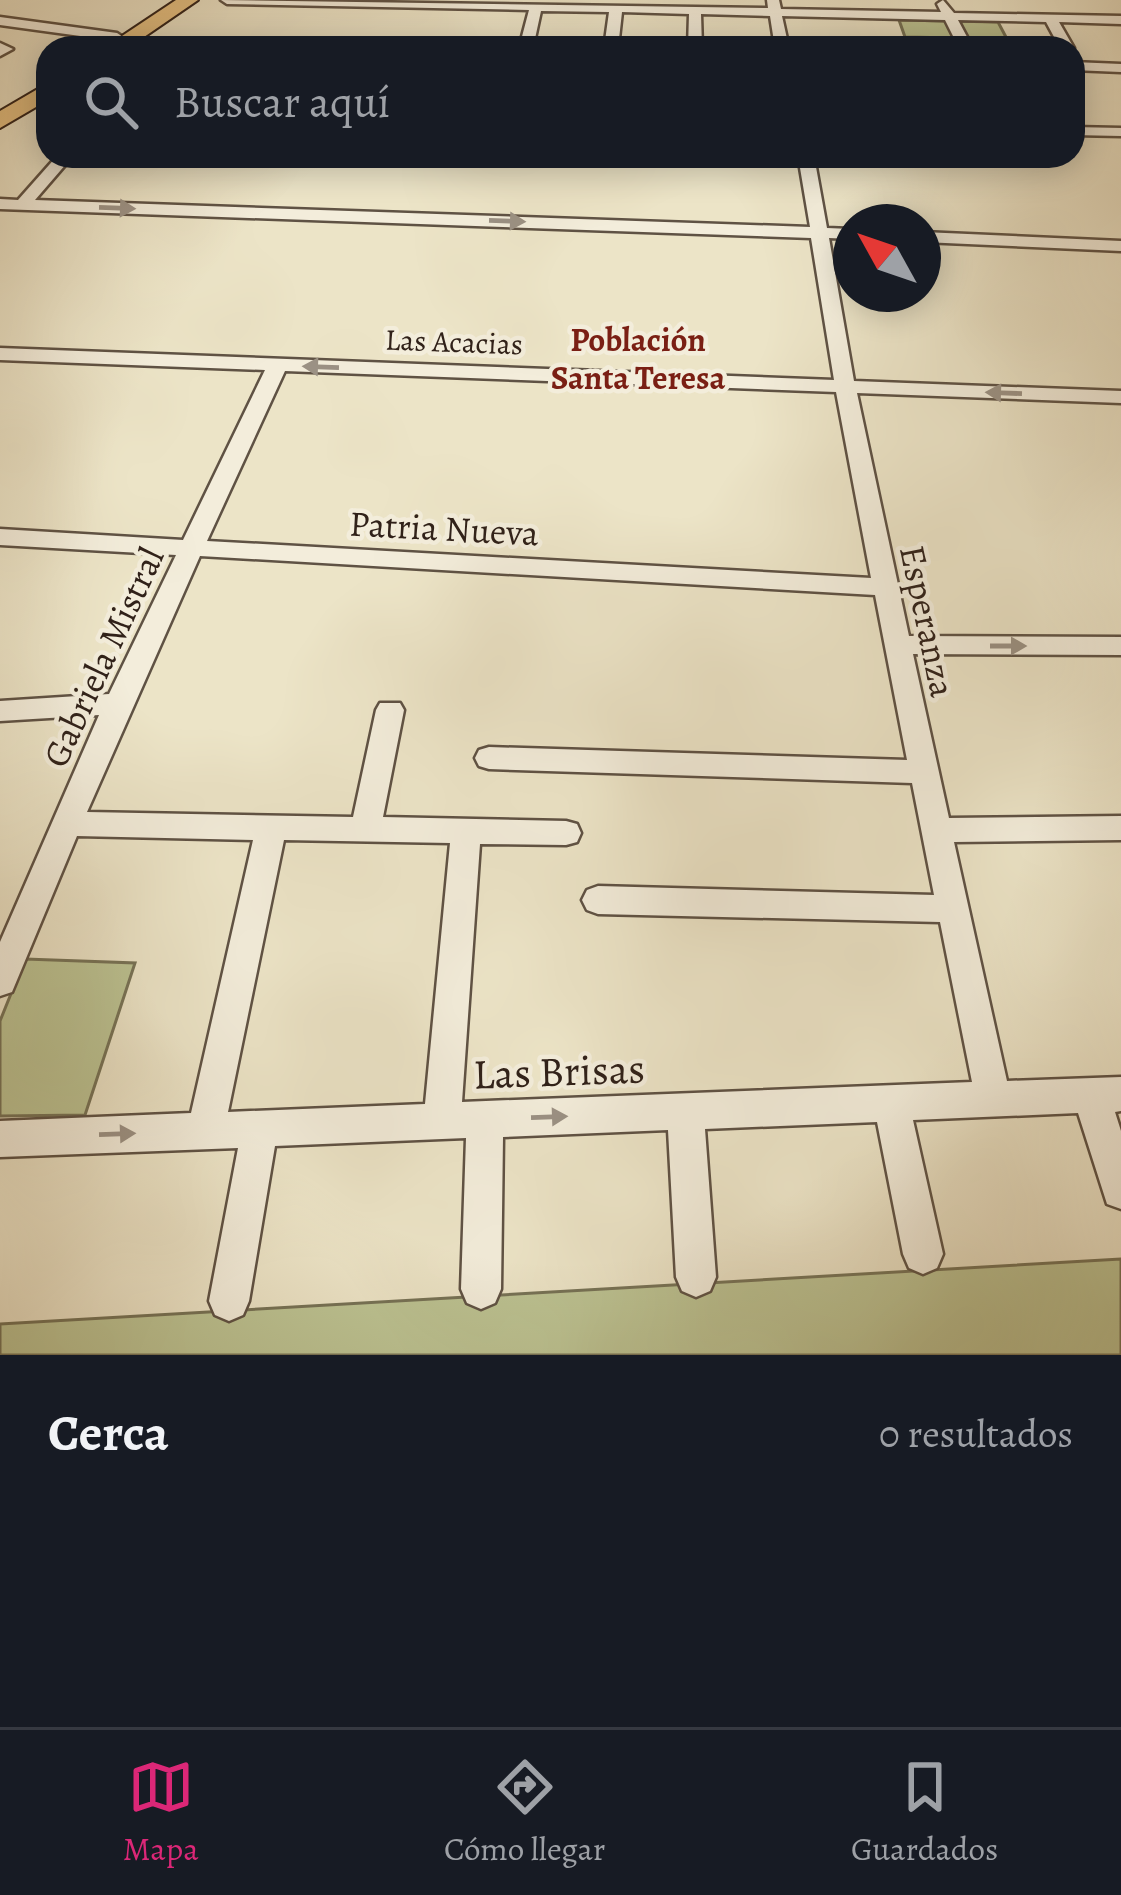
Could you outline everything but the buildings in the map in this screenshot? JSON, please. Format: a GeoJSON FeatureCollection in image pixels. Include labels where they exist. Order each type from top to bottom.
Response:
{"type":"FeatureCollection","features":[{"type":"Feature","properties":{"kind":"main road"},"geometry":{"type":"LineString","coordinates":[[121,36],[168,0]]}},
{"type":"Feature","properties":{"kind":"main road"},"geometry":{"type":"LineString","coordinates":[[125,36],[189,0]]}},
{"type":"Feature","properties":{"kind":"main road"},"geometry":{"type":"LineString","coordinates":[[2,112],[36,96]]}},
{"type":"Feature","properties":{"kind":"street"},"geometry":{"type":"LineString","coordinates":[[227,0],[279,0],[342,8],[695,10],[774,6],[1121,20]]}},
{"type":"Feature","properties":{"kind":"street"},"geometry":{"type":"LineString","coordinates":[[257,15],[279,0]]}},
{"type":"Feature","properties":{"kind":"street"},"geometry":{"type":"LineString","coordinates":[[941,0],[959,36]]}},
{"type":"Feature","properties":{"kind":"street"},"geometry":{"type":"LineString","coordinates":[[774,6],[780,36]]}},
{"type":"Feature","properties":{"kind":"street"},"geometry":{"type":"LineString","coordinates":[[529,36],[536,7]]}},
{"type":"Feature","properties":{"kind":"street"},"geometry":{"type":"LineString","coordinates":[[14,28],[40,8]]}},
{"type":"Feature","properties":{"kind":"street"},"geometry":{"type":"LineString","coordinates":[[612,36],[616,8]]}},
{"type":"Feature","properties":{"kind":"street"},"geometry":{"type":"LineString","coordinates":[[695,10],[695,36]]}},
{"type":"Feature","properties":{"kind":"street"},"geometry":{"type":"LineString","coordinates":[[14,28],[75,13]]}},
{"type":"Feature","properties":{"kind":"street"},"geometry":{"type":"LineString","coordinates":[[1050,18],[1060,36]]}},
{"type":"Feature","properties":{"kind":"street"},"geometry":{"type":"LineString","coordinates":[[14,28],[59,36]]}},
{"type":"Feature","properties":{"kind":"street"},"geometry":{"type":"LineString","coordinates":[[1085,65],[1121,68]]}},
{"type":"Feature","properties":{"kind":"street"},"geometry":{"type":"LineString","coordinates":[[1085,130],[1121,132]]}},
{"type":"Feature","properties":{"kind":"street"},"geometry":{"type":"LineString","coordinates":[[22,205],[54,168]]}},
{"type":"Feature","properties":{"kind":"street","name":"Esperanza"},"geometry":{"type":"LineString","coordinates":[[808,168],[884,587],[993,1100]]}},
{"type":"Feature","properties":{"kind":"street"},"geometry":{"type":"LineString","coordinates":[[0,204],[833,233]]}},
{"type":"Feature","properties":{"kind":"street"},"geometry":{"type":"LineString","coordinates":[[941,238],[1121,246]]}},
{"type":"Feature","properties":{"kind":"street","name":"Las Acacias"},"geometry":{"type":"LineString","coordinates":[[0,354],[1121,398]]}},
{"type":"Feature","properties":{"kind":"street","name":"Gabriela Mistral"},"geometry":{"type":"LineString","coordinates":[[0,981],[118,704],[277,366]]}},
{"type":"Feature","properties":{"kind":"street","name":"Patria Nueva"},"geometry":{"type":"LineString","coordinates":[[0,537],[884,587]]}},
{"type":"Feature","properties":{"kind":"street"},"geometry":{"type":"LineString","coordinates":[[896,645],[1121,646]]}},
{"type":"Feature","properties":{"kind":"street"},"geometry":{"type":"LineString","coordinates":[[0,711],[118,704]]}},
{"type":"Feature","properties":{"kind":"street"},"geometry":{"type":"LineString","coordinates":[[365,830],[390,710]]}},
{"type":"Feature","properties":{"kind":"street"},"geometry":{"type":"LineString","coordinates":[[489,758],[924,772]]}},
{"type":"Feature","properties":{"kind":"street"},"geometry":{"type":"LineString","coordinates":[[65,824],[566,833]]}},
{"type":"Feature","properties":{"kind":"street"},"geometry":{"type":"LineString","coordinates":[[205,1131],[271,828]]}},
{"type":"Feature","properties":{"kind":"street"},"geometry":{"type":"LineString","coordinates":[[937,830],[1121,829]]}},
{"type":"Feature","properties":{"kind":"street"},"geometry":{"type":"LineString","coordinates":[[442,1121],[466,832]]}},
{"type":"Feature","properties":{"kind":"street"},"geometry":{"type":"LineString","coordinates":[[598,899],[953,909]]}},
{"type":"Feature","properties":{"kind":"street"},"geometry":{"type":"LineString","coordinates":[[1106,1094],[1121,1190]]}},
{"type":"Feature","properties":{"kind":"street","name":"Las Brisas"},"geometry":{"type":"LineString","coordinates":[[2,1145],[205,1131],[1106,1094]]}},
{"type":"Feature","properties":{"kind":"street"},"geometry":{"type":"LineString","coordinates":[[891,1103],[923,1254]]}},
{"type":"Feature","properties":{"kind":"street"},"geometry":{"type":"LineString","coordinates":[[686,1112],[697,1277]]}},
{"type":"Feature","properties":{"kind":"street"},"geometry":{"type":"LineString","coordinates":[[482,1289],[485,1119]]}},
{"type":"Feature","properties":{"kind":"street"},"geometry":{"type":"LineString","coordinates":[[229,1300],[260,1129]]}},
{"type":"Feature","properties":{"kind":"green space"},"geometry":{"type":"Polygon","coordinates":[[[899,20],[998,22],[1005,36],[905,36],[899,20]]]}},
{"type":"Feature","properties":{"kind":"green space"},"geometry":{"type":"Polygon","coordinates":[[[25,959],[135,963],[85,1115],[0,1116],[0,1021],[25,959]]]}},
{"type":"Feature","properties":{"kind":"green space"},"geometry":{"type":"Polygon","coordinates":[[[1121,1259],[1121,1355],[0,1355],[0,1324],[1121,1259]]]}},
{"type":"Feature","properties":{"kind":"district","name":"Población Santa Teresa"},"geometry":{"type":"Point","coordinates":[638,358]}}]}
